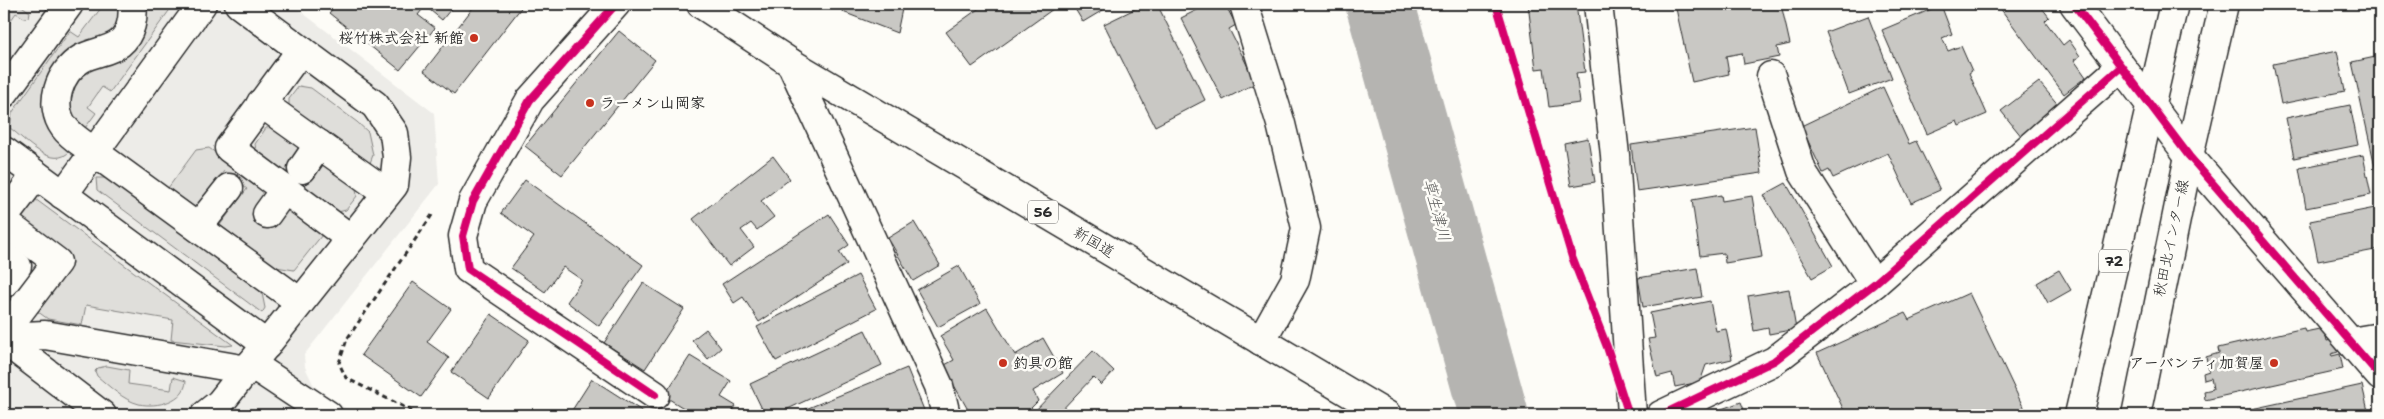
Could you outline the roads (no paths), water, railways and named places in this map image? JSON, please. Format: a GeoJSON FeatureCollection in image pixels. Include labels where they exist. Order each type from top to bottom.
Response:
{"type":"FeatureCollection","features":[{"type":"Feature","properties":{"kind":"street"},"geometry":{"type":"LineString","coordinates":[[132,4],[134,13],[130,28],[121,42],[81,59],[65,72],[58,89],[58,109],[64,127],[94,152],[300,302]]}},
{"type":"Feature","properties":{"kind":"street"},"geometry":{"type":"LineString","coordinates":[[63,195],[202,4]]}},
{"type":"Feature","properties":{"kind":"street"},"geometry":{"type":"LineString","coordinates":[[205,415],[220,403],[394,185],[397,157],[394,133],[375,105],[238,4]]}},
{"type":"Feature","properties":{"kind":"street"},"geometry":{"type":"LineString","coordinates":[[616,4],[530,100],[474,200],[462,236],[468,270],[655,395]]}},
{"type":"Feature","properties":{"kind":"street","name":"新国道"},"geometry":{"type":"LineString","coordinates":[[701,4],[791,63],[1261,341],[1365,408],[1387,415]]}},
{"type":"Feature","properties":{"kind":"street"},"geometry":{"type":"LineString","coordinates":[[1244,4],[1281,124],[1306,228],[1295,280],[1261,341]]}},
{"type":"Feature","properties":{"kind":"street"},"geometry":{"type":"LineString","coordinates":[[1598,4],[1615,155],[1632,415]]}},
{"type":"Feature","properties":{"kind":"street"},"geometry":{"type":"LineString","coordinates":[[2074,4],[2189,156],[2380,376]]}},
{"type":"Feature","properties":{"kind":"street","name":"72"},"geometry":{"type":"LineString","coordinates":[[2079,415],[2174,4]]}},
{"type":"Feature","properties":{"kind":"street","name":"秋田北インター線"},"geometry":{"type":"LineString","coordinates":[[2136,415],[2189,156],[2224,4]]}},
{"type":"Feature","properties":{"kind":"street"},"geometry":{"type":"LineString","coordinates":[[4,93],[57,8]]}},
{"type":"Feature","properties":{"kind":"street"},"geometry":{"type":"LineString","coordinates":[[301,50],[229,148],[293,179],[351,238]]}},
{"type":"Feature","properties":{"kind":"street"},"geometry":{"type":"LineString","coordinates":[[791,63],[939,386],[946,415]]}},
{"type":"Feature","properties":{"kind":"street"},"geometry":{"type":"LineString","coordinates":[[1661,415],[1774,361],[1874,284],[2121,67]]}},
{"type":"Feature","properties":{"kind":"street"},"geometry":{"type":"LineString","coordinates":[[1772,76],[1802,171],[1874,284]]}},
{"type":"Feature","properties":{"kind":"street"},"geometry":{"type":"LineString","coordinates":[[261,103],[387,193]]}},
{"type":"Feature","properties":{"kind":"street"},"geometry":{"type":"LineString","coordinates":[[267,214],[319,144]]}},
{"type":"Feature","properties":{"kind":"street"},"geometry":{"type":"LineString","coordinates":[[6,158],[36,174],[63,195],[255,360],[328,415]]}},
{"type":"Feature","properties":{"kind":"street"},"geometry":{"type":"LineString","coordinates":[[4,217],[36,174]]}},
{"type":"Feature","properties":{"kind":"street"},"geometry":{"type":"LineString","coordinates":[[198,227],[229,188]]}},
{"type":"Feature","properties":{"kind":"street"},"geometry":{"type":"LineString","coordinates":[[4,222],[57,262],[4,332]]}},
{"type":"Feature","properties":{"kind":"street"},"geometry":{"type":"LineString","coordinates":[[4,256],[17,266],[4,283]]}},
{"type":"Feature","properties":{"kind":"street"},"geometry":{"type":"LineString","coordinates":[[4,339],[45,336],[255,360]]}},
{"type":"Feature","properties":{"kind":"street"},"geometry":{"type":"LineString","coordinates":[[2351,342],[2380,337]]}},
{"type":"Feature","properties":{"kind":"street"},"geometry":{"type":"LineString","coordinates":[[4,339],[102,415]]}},
{"type":"Feature","properties":{"kind":"waterway","name":"草生津川"},"geometry":{"type":"LineString","coordinates":[[1380,4],[1494,415]]}},
{"type":"Feature","properties":{"kind":"place","name":"桜竹株式会社 新館"},"geometry":{"type":"Point","coordinates":[474,38]}},
{"type":"Feature","properties":{"kind":"place","name":"ラーメン山岡家"},"geometry":{"type":"Point","coordinates":[590,103]}},
{"type":"Feature","properties":{"kind":"place","name":"釣具の館"},"geometry":{"type":"Point","coordinates":[1003,363]}},
{"type":"Feature","properties":{"kind":"place","name":"アーバンティ加賀屋"},"geometry":{"type":"Point","coordinates":[2274,363]}}]}
